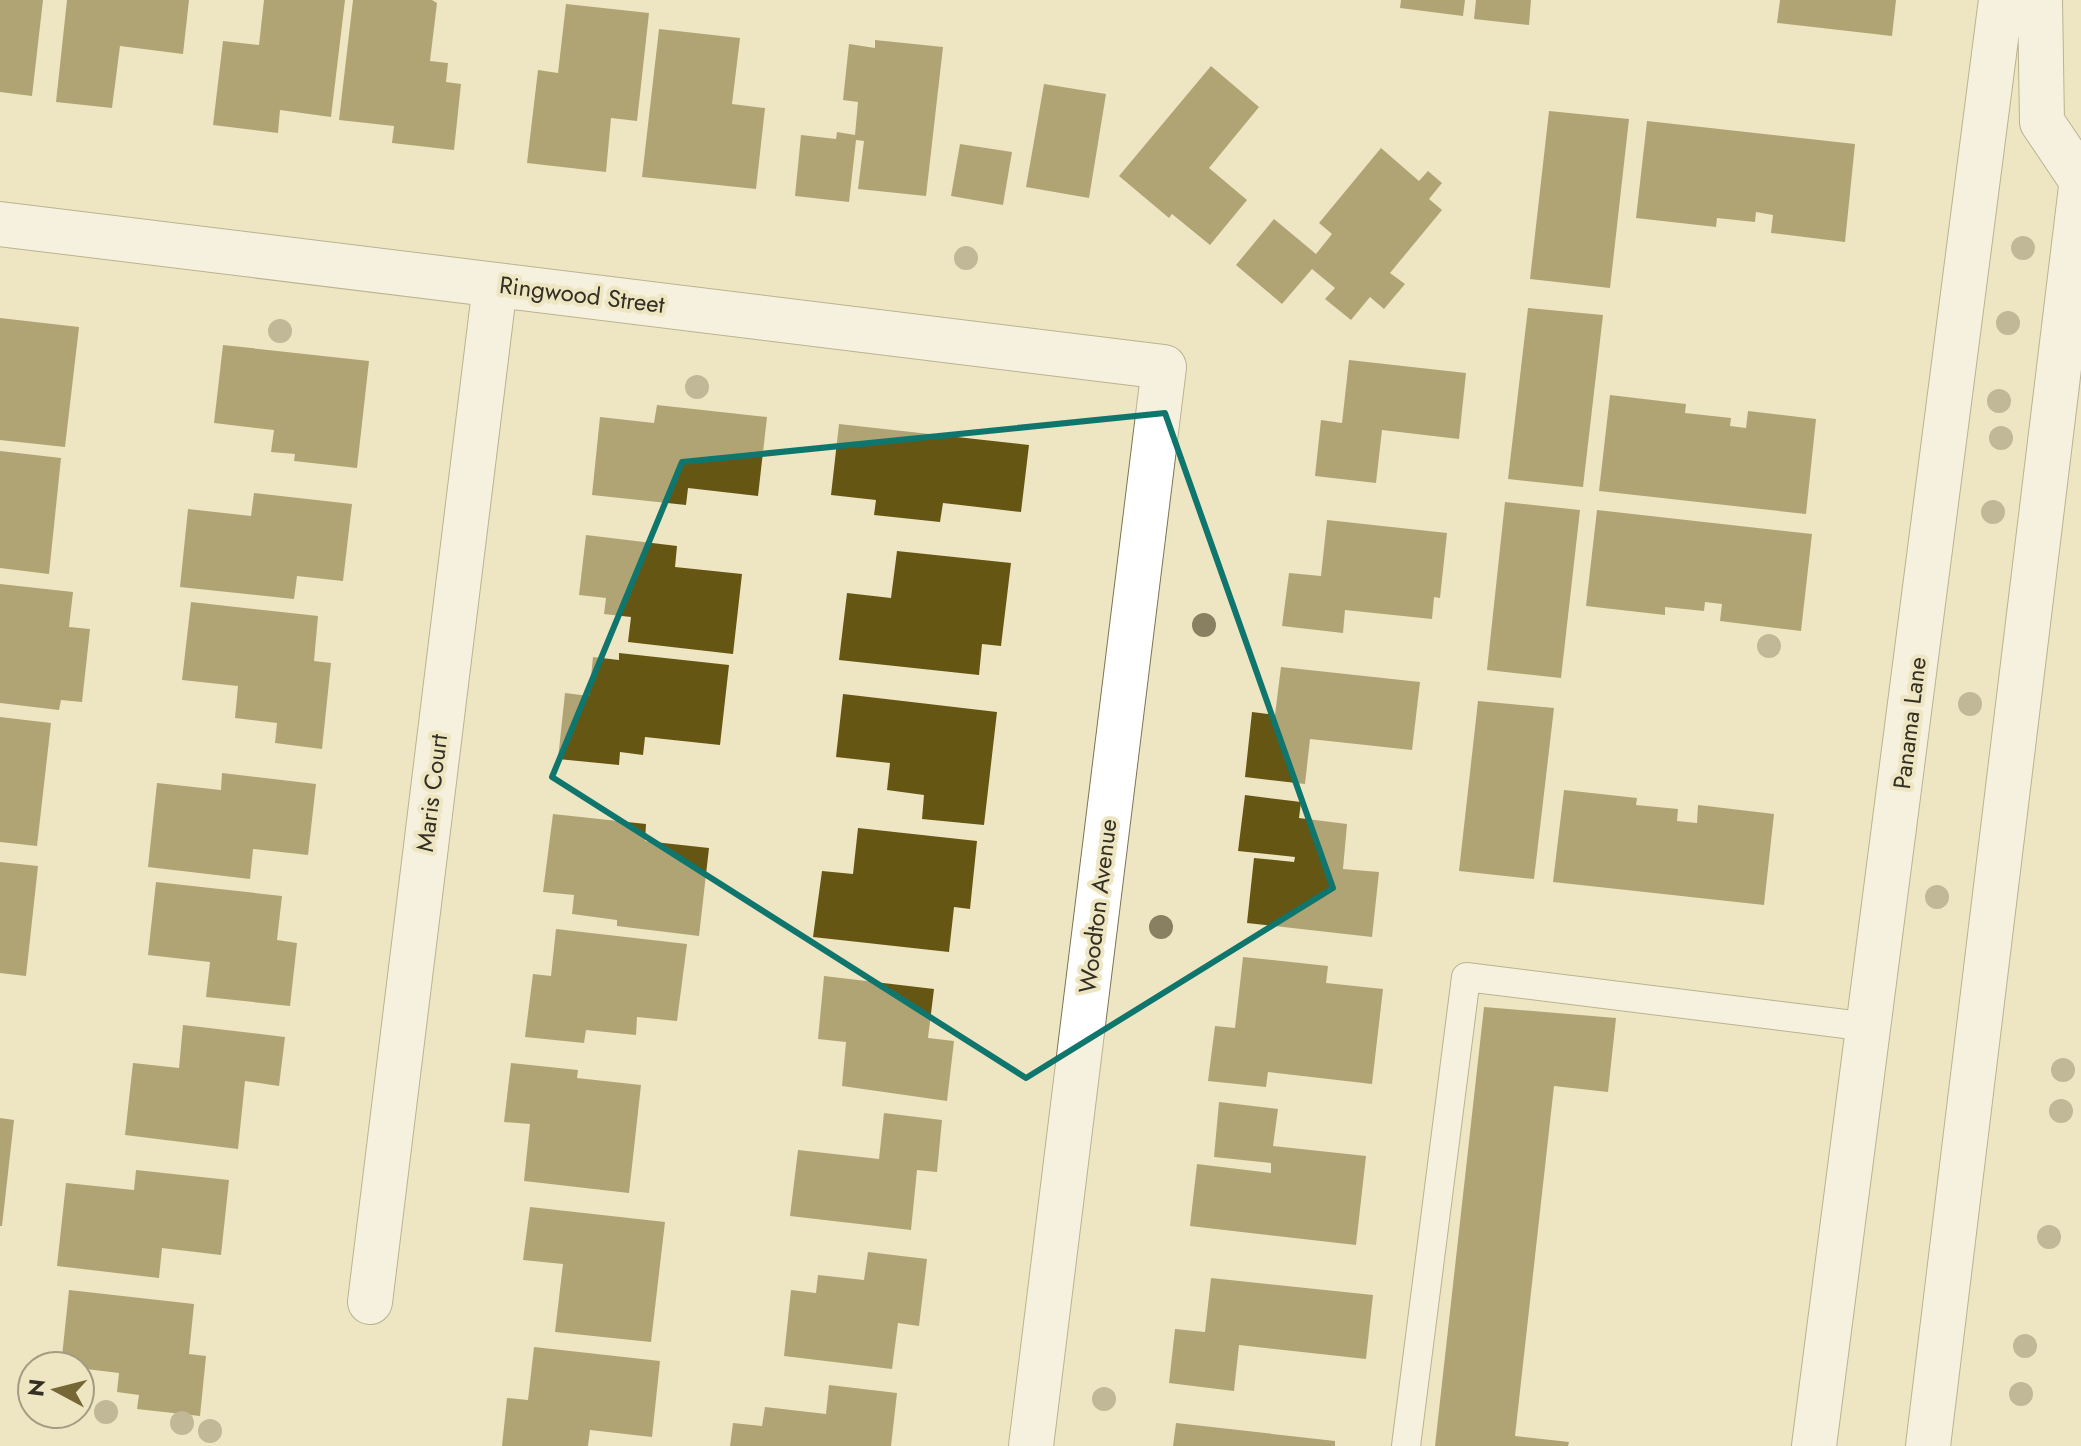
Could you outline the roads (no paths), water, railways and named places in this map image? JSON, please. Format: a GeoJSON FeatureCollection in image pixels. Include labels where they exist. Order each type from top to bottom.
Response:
{"type":"FeatureCollection","features":[{"type":"Feature","properties":{"kind":"street","name":"Panama Lane"},"geometry":{"type":"LineString","coordinates":[[1814,1446],[2001,0]]}},
{"type":"Feature","properties":{"kind":"street"},"geometry":{"type":"LineString","coordinates":[[2040,0],[2042,122],[2081,180]]}},
{"type":"Feature","properties":{"kind":"street"},"geometry":{"type":"LineString","coordinates":[[1928,1446],[2081,187]]}},
{"type":"Feature","properties":{"kind":"street","name":"Ringwood Street"},"geometry":{"type":"LineString","coordinates":[[0,224],[1164,367]]}},
{"type":"Feature","properties":{"kind":"street","name":"Maris Court"},"geometry":{"type":"LineString","coordinates":[[370,1302],[495,285]]}},
{"type":"Feature","properties":{"kind":"street","name":"Woodton Avenue"},"geometry":{"type":"LineString","coordinates":[[1031,1446],[1164,367]]}},
{"type":"Feature","properties":{"kind":"lane"},"geometry":{"type":"LineString","coordinates":[[1406,1446],[1466,977],[1869,1027]]}}]}
